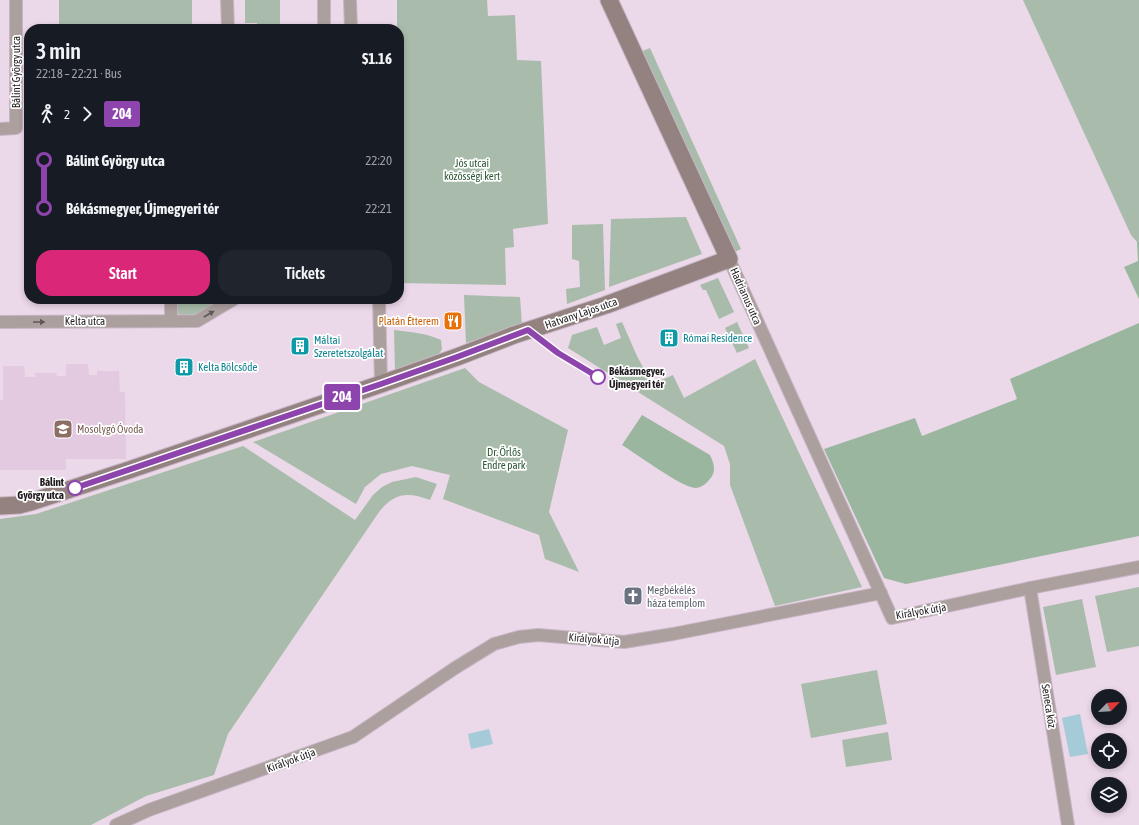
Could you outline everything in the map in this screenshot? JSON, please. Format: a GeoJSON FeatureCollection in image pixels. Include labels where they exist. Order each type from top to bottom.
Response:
{"type":"FeatureCollection","features":[{"type":"Feature","properties":{"kind":"street","name":"Bálint György utca"},"geometry":{"type":"LineString","coordinates":[[0,129],[16,128],[16,0]]}},
{"type":"Feature","properties":{"kind":"street"},"geometry":{"type":"LineString","coordinates":[[227,0],[228,24]]}},
{"type":"Feature","properties":{"kind":"street"},"geometry":{"type":"LineString","coordinates":[[324,0],[324,24]]}},
{"type":"Feature","properties":{"kind":"street"},"geometry":{"type":"LineString","coordinates":[[350,0],[350,24]]}},
{"type":"Feature","properties":{"kind":"street","name":"Hadrianus utca"},"geometry":{"type":"LineString","coordinates":[[609,0],[881,593]]}},
{"type":"Feature","properties":{"kind":"street","name":"Hatvany Lajos utca"},"geometry":{"type":"LineString","coordinates":[[0,506],[19,505],[34,501],[129,470],[381,384],[514,335],[606,305],[729,259]]}},
{"type":"Feature","properties":{"kind":"street"},"geometry":{"type":"LineString","coordinates":[[171,304],[171,320]]}},
{"type":"Feature","properties":{"kind":"street","name":"Kelta utca"},"geometry":{"type":"LineString","coordinates":[[0,322],[197,321],[226,304]]}},
{"type":"Feature","properties":{"kind":"street"},"geometry":{"type":"LineString","coordinates":[[379,304],[381,384]]}},
{"type":"Feature","properties":{"kind":"street","name":"Királyok útja"},"geometry":{"type":"LineString","coordinates":[[116,825],[149,810],[353,737],[455,668],[494,644],[518,637],[538,635],[624,642],[673,634],[881,593],[892,618],[1030,588],[1139,567]]}},
{"type":"Feature","properties":{"kind":"street","name":"Seneca köz"},"geometry":{"type":"LineString","coordinates":[[1030,588],[1068,825]]}},
{"type":"Feature","properties":{"kind":"shaded area","name":"Mosolygó Óvoda"},"geometry":{"type":"Polygon","coordinates":[[[66,364],[88,364],[89,375],[97,375],[97,371],[119,371],[120,392],[125,392],[126,459],[66,459],[66,470],[0,470],[0,400],[3,400],[3,366],[24,366],[25,377],[35,377],[35,373],[56,373],[57,376],[66,376],[66,364]]]}},
{"type":"Feature","properties":{"kind":"green space"},"geometry":{"type":"Polygon","coordinates":[[[59,0],[192,0],[192,24],[59,24],[59,0]]]}},
{"type":"Feature","properties":{"kind":"green space"},"geometry":{"type":"Polygon","coordinates":[[[245,0],[280,0],[280,24],[245,23],[245,0]]]}},
{"type":"Feature","properties":{"kind":"green space","name":"Jós utcai közösségi kert"},"geometry":{"type":"Polygon","coordinates":[[[397,0],[487,0],[488,16],[515,15],[517,60],[541,61],[548,224],[513,229],[514,247],[505,248],[506,285],[404,283],[404,24],[397,24],[397,0]]]}},
{"type":"Feature","properties":{"kind":"green space"},"geometry":{"type":"Polygon","coordinates":[[[1023,0],[1139,0],[1139,241],[1137,242],[1131,235],[1023,0]]]}},
{"type":"Feature","properties":{"kind":"green space"},"geometry":{"type":"Polygon","coordinates":[[[650,48],[741,249],[733,253],[640,52],[650,48]]]}},
{"type":"Feature","properties":{"kind":"green space"},"geometry":{"type":"Polygon","coordinates":[[[686,217],[702,254],[609,287],[611,219],[686,217]]]}},
{"type":"Feature","properties":{"kind":"green space"},"geometry":{"type":"Polygon","coordinates":[[[603,224],[605,290],[567,304],[566,289],[580,287],[579,261],[572,259],[572,225],[603,224]]]}},
{"type":"Feature","properties":{"kind":"green space"},"geometry":{"type":"Polygon","coordinates":[[[1139,241],[1139,299],[1124,267],[1138,261],[1137,242],[1139,241]]]}},
{"type":"Feature","properties":{"kind":"green space"},"geometry":{"type":"Polygon","coordinates":[[[718,278],[734,312],[719,319],[706,290],[703,290],[700,285],[718,278]]]}},
{"type":"Feature","properties":{"kind":"green space"},"geometry":{"type":"Polygon","coordinates":[[[464,295],[520,297],[522,326],[466,343],[464,295]]]}},
{"type":"Feature","properties":{"kind":"green space"},"geometry":{"type":"Polygon","coordinates":[[[174,304],[217,304],[200,314],[181,315],[173,311],[174,304]]]}},
{"type":"Feature","properties":{"kind":"green space"},"geometry":{"type":"Polygon","coordinates":[[[622,322],[637,356],[652,384],[673,375],[684,398],[755,359],[862,587],[775,606],[730,485],[730,464],[724,446],[568,348],[572,335],[597,327],[604,345],[621,338],[616,324],[622,322]]]}},
{"type":"Feature","properties":{"kind":"green space"},"geometry":{"type":"Polygon","coordinates":[[[737,322],[749,348],[737,353],[725,328],[737,322]]]}},
{"type":"Feature","properties":{"kind":"green space"},"geometry":{"type":"Polygon","coordinates":[[[1139,323],[1139,536],[906,584],[884,578],[824,449],[915,418],[922,436],[1017,399],[1010,379],[1139,323]]]}},
{"type":"Feature","properties":{"kind":"green space"},"geometry":{"type":"Polygon","coordinates":[[[394,330],[418,333],[441,340],[442,349],[437,357],[395,372],[394,330]]]}},
{"type":"Feature","properties":{"kind":"green space","name":"Dr. Örlős Endre park"},"geometry":{"type":"Polygon","coordinates":[[[465,368],[479,382],[568,430],[549,512],[579,572],[545,559],[539,535],[443,499],[450,475],[412,466],[381,474],[365,487],[356,504],[253,442],[465,368]]]}},
{"type":"Feature","properties":{"kind":"green space"},"geometry":{"type":"Polygon","coordinates":[[[642,415],[710,455],[714,465],[714,471],[712,477],[707,483],[696,488],[681,483],[622,445],[642,415]]]}},
{"type":"Feature","properties":{"kind":"green space"},"geometry":{"type":"Polygon","coordinates":[[[243,446],[355,520],[373,495],[382,487],[392,482],[416,477],[437,484],[430,500],[408,495],[396,497],[385,505],[379,512],[228,734],[214,775],[146,796],[91,825],[0,825],[0,519],[36,514],[243,446]]]}},
{"type":"Feature","properties":{"kind":"green space"},"geometry":{"type":"Polygon","coordinates":[[[1139,587],[1139,646],[1107,652],[1095,596],[1139,587]]]}},
{"type":"Feature","properties":{"kind":"green space"},"geometry":{"type":"Polygon","coordinates":[[[1082,599],[1096,667],[1056,675],[1043,607],[1082,599]]]}},
{"type":"Feature","properties":{"kind":"green space"},"geometry":{"type":"Polygon","coordinates":[[[877,670],[887,724],[811,738],[801,684],[877,670]]]}},
{"type":"Feature","properties":{"kind":"green space"},"geometry":{"type":"Polygon","coordinates":[[[888,732],[892,760],[846,767],[842,740],[888,732]]]}},
{"type":"Feature","properties":{"kind":"water"},"geometry":{"type":"Polygon","coordinates":[[[1080,714],[1088,754],[1070,757],[1062,718],[1080,714]]]}},
{"type":"Feature","properties":{"kind":"water"},"geometry":{"type":"Polygon","coordinates":[[[489,729],[493,744],[471,749],[468,734],[489,729]]]}},
{"type":"Feature","properties":{"kind":"bus line","name":"204"},"geometry":{"type":"LineString","coordinates":[[75,488],[381,384],[528,330],[558,353],[598,377]]}},
{"type":"Feature","properties":{"kind":"place","name":"Platán Étterem"},"geometry":{"type":"Point","coordinates":[453,321]}},
{"type":"Feature","properties":{"kind":"place","name":"Római Residence"},"geometry":{"type":"Point","coordinates":[669,338]}},
{"type":"Feature","properties":{"kind":"place","name":"Máltai Szeretetszolgálat"},"geometry":{"type":"Point","coordinates":[300,346]}},
{"type":"Feature","properties":{"kind":"place","name":"Kelta Bölcsőde"},"geometry":{"type":"Point","coordinates":[184,367]}},
{"type":"Feature","properties":{"kind":"place","name":"Békásmegyer, Újmegyeri tér"},"geometry":{"type":"Point","coordinates":[598,377]}},
{"type":"Feature","properties":{"kind":"place","name":"Mosolygó Óvoda"},"geometry":{"type":"Point","coordinates":[63,429]}},
{"type":"Feature","properties":{"kind":"place","name":"Bálint György utca"},"geometry":{"type":"Point","coordinates":[75,488]}},
{"type":"Feature","properties":{"kind":"place","name":"Megbékélés háza templom"},"geometry":{"type":"Point","coordinates":[633,596]}}]}
